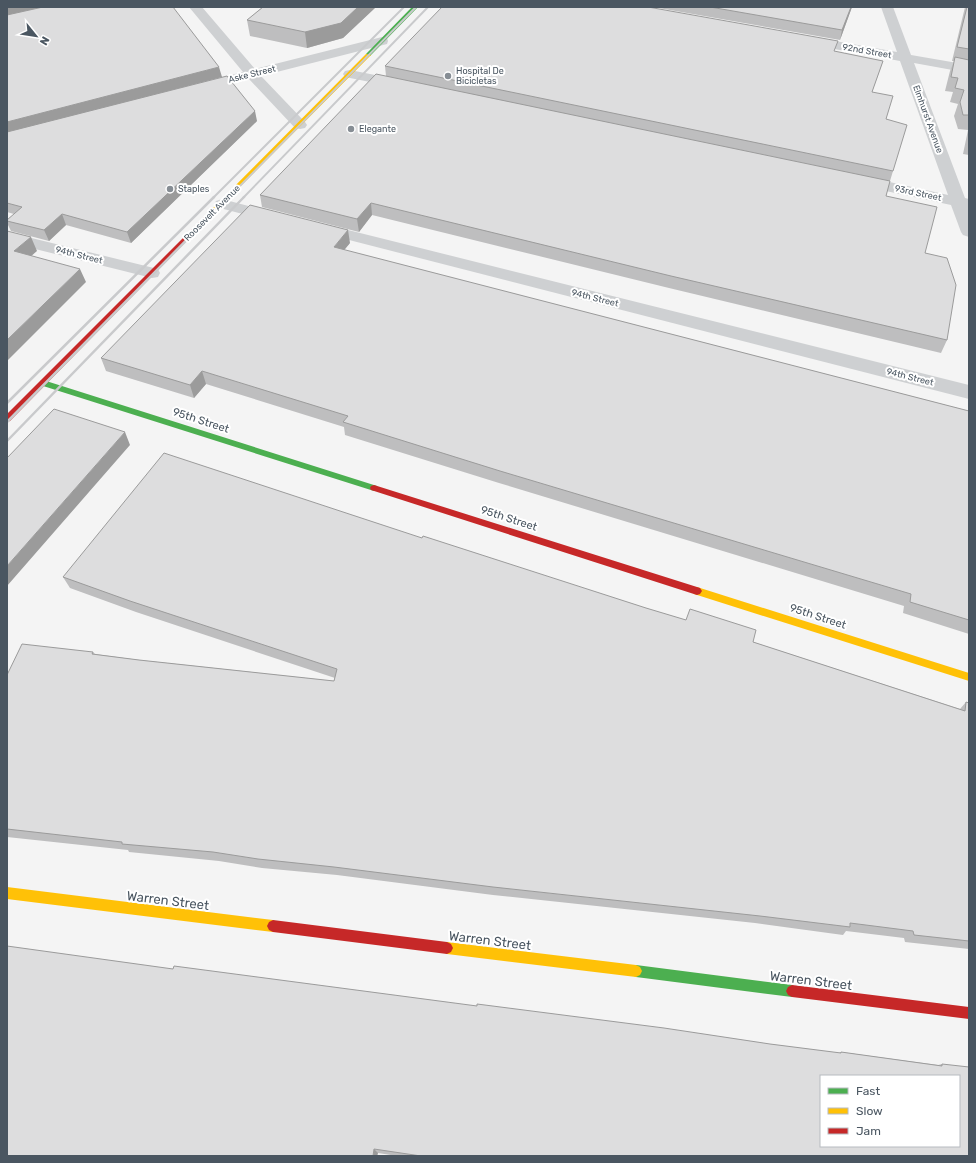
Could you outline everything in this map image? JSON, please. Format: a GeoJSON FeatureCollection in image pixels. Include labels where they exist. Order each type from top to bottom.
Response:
{"type":"FeatureCollection","features":[{"type":"Feature","properties":{"kind":"street"},"geometry":{"type":"LineString","coordinates":[[195,7],[252,74],[300,125]]}},
{"type":"Feature","properties":{"kind":"street","name":"Roosevelt Avenue"},"geometry":{"type":"LineString","coordinates":[[7,419],[222,204],[415,7]]}},
{"type":"Feature","properties":{"kind":"street","name":"Elmhurst Avenue"},"geometry":{"type":"LineString","coordinates":[[887,7],[963,202],[969,232]]}},
{"type":"Feature","properties":{"kind":"street","name":"92nd Street"},"geometry":{"type":"LineString","coordinates":[[794,38],[969,69]]}},
{"type":"Feature","properties":{"kind":"street","name":"Aske Street"},"geometry":{"type":"LineString","coordinates":[[190,91],[382,41]]}},
{"type":"Feature","properties":{"kind":"street"},"geometry":{"type":"LineString","coordinates":[[350,74],[416,88]]}},
{"type":"Feature","properties":{"kind":"street","name":"93rd Street"},"geometry":{"type":"LineString","coordinates":[[845,178],[963,202]]}},
{"type":"Feature","properties":{"kind":"street","name":"94th Street"},"geometry":{"type":"LineString","coordinates":[[222,204],[969,392]]}},
{"type":"Feature","properties":{"kind":"street","name":"94th Street"},"geometry":{"type":"LineString","coordinates":[[7,236],[152,273]]}},
{"type":"Feature","properties":{"kind":"street","name":"95th Street"},"geometry":{"type":"LineString","coordinates":[[43,383],[969,677]]}},
{"type":"Feature","properties":{"kind":"street","name":"Warren Street"},"geometry":{"type":"LineString","coordinates":[[7,893],[969,1013]]}},
{"type":"Feature","properties":{"kind":"building"},"geometry":{"type":"Polygon","coordinates":[[[43,7],[173,7],[219,67],[7,122],[7,15],[43,7]]]}},
{"type":"Feature","properties":{"kind":"building"},"geometry":{"type":"Polygon","coordinates":[[[263,7],[358,7],[341,23],[305,32],[247,20],[263,7]]]}},
{"type":"Feature","properties":{"kind":"building"},"geometry":{"type":"Polygon","coordinates":[[[442,7],[648,7],[838,41],[834,51],[883,61],[872,92],[893,96],[886,119],[907,125],[893,171],[385,66],[442,7]]]}},
{"type":"Feature","properties":{"kind":"building"},"geometry":{"type":"Polygon","coordinates":[[[710,7],[851,7],[842,30],[710,7]]]}},
{"type":"Feature","properties":{"kind":"building"},"geometry":{"type":"Polygon","coordinates":[[[967,7],[969,7],[969,49],[957,47],[967,7]]]}},
{"type":"Feature","properties":{"kind":"building"},"geometry":{"type":"Polygon","coordinates":[[[955,57],[969,60],[969,115],[963,115],[960,102],[964,90],[955,88],[958,78],[951,77],[955,57]]]}},
{"type":"Feature","properties":{"kind":"building"},"geometry":{"type":"Polygon","coordinates":[[[376,74],[890,181],[886,196],[937,207],[925,253],[947,258],[956,285],[947,340],[671,276],[371,203],[357,219],[260,195],[376,74]]]}},
{"type":"Feature","properties":{"kind":"building"},"geometry":{"type":"Polygon","coordinates":[[[227,76],[255,111],[127,232],[62,214],[44,230],[7,221],[22,207],[7,203],[7,132],[227,76]]]}},
{"type":"Feature","properties":{"kind":"building"},"geometry":{"type":"Polygon","coordinates":[[[250,205],[348,230],[334,247],[969,411],[969,620],[910,602],[911,594],[500,471],[343,422],[348,416],[202,371],[190,385],[101,358],[250,205]]]}},
{"type":"Feature","properties":{"kind":"building"},"geometry":{"type":"Polygon","coordinates":[[[7,231],[31,237],[14,251],[80,269],[7,340],[7,231]]]}},
{"type":"Feature","properties":{"kind":"building"},"geometry":{"type":"Polygon","coordinates":[[[54,409],[125,432],[7,566],[7,458],[54,409]]]}},
{"type":"Feature","properties":{"kind":"building"},"geometry":{"type":"Polygon","coordinates":[[[164,453],[422,538],[423,536],[686,620],[690,609],[756,630],[753,642],[965,711],[966,702],[969,703],[969,941],[914,935],[913,931],[850,923],[850,927],[493,887],[258,859],[213,852],[122,844],[122,842],[7,829],[7,675],[22,644],[93,652],[92,654],[139,660],[334,681],[337,669],[130,601],[63,577],[164,453]]]}},
{"type":"Feature","properties":{"kind":"building"},"geometry":{"type":"Polygon","coordinates":[[[7,946],[173,969],[174,966],[477,1006],[477,1004],[664,1028],[770,1044],[942,1066],[942,1064],[969,1067],[969,1156],[421,1156],[374,1149],[373,1156],[7,1156],[7,946]]]}},
{"type":"Feature","properties":{"kind":"railway"},"geometry":{"type":"LineString","coordinates":[[214,197],[404,7]]}},
{"type":"Feature","properties":{"kind":"railway"},"geometry":{"type":"LineString","coordinates":[[228,198],[416,7]]}},
{"type":"Feature","properties":{"kind":"railway"},"geometry":{"type":"LineString","coordinates":[[243,198],[428,7]]}},
{"type":"Feature","properties":{"kind":"railway"},"geometry":{"type":"LineString","coordinates":[[7,403],[214,197]]}},
{"type":"Feature","properties":{"kind":"railway"},"geometry":{"type":"LineString","coordinates":[[7,422],[229,197]]}},
{"type":"Feature","properties":{"kind":"railway"},"geometry":{"type":"LineString","coordinates":[[7,441],[244,197]]}},
{"type":"Feature","properties":{"kind":"traffic: fast"},"geometry":{"type":"LineString","coordinates":[[368,55],[415,7]]}},
{"type":"Feature","properties":{"kind":"traffic: fast"},"geometry":{"type":"LineString","coordinates":[[43,383],[374,488]]}},
{"type":"Feature","properties":{"kind":"traffic: fast"},"geometry":{"type":"LineString","coordinates":[[636,971],[792,991]]}},
{"type":"Feature","properties":{"kind":"traffic: slow"},"geometry":{"type":"LineString","coordinates":[[213,211],[368,55]]}},
{"type":"Feature","properties":{"kind":"traffic: slow"},"geometry":{"type":"LineString","coordinates":[[697,591],[969,677]]}},
{"type":"Feature","properties":{"kind":"traffic: slow"},"geometry":{"type":"LineString","coordinates":[[7,893],[273,926]]}},
{"type":"Feature","properties":{"kind":"traffic: slow"},"geometry":{"type":"LineString","coordinates":[[447,948],[636,971]]}},
{"type":"Feature","properties":{"kind":"traffic: jam"},"geometry":{"type":"LineString","coordinates":[[7,419],[213,211]]}},
{"type":"Feature","properties":{"kind":"traffic: jam"},"geometry":{"type":"LineString","coordinates":[[374,488],[697,591]]}},
{"type":"Feature","properties":{"kind":"traffic: jam"},"geometry":{"type":"LineString","coordinates":[[273,926],[447,948]]}},
{"type":"Feature","properties":{"kind":"traffic: jam"},"geometry":{"type":"LineString","coordinates":[[792,991],[969,1013]]}},
{"type":"Feature","properties":{"kind":"place","name":"Hospital De Bicicletas"},"geometry":{"type":"Point","coordinates":[448,76]}},
{"type":"Feature","properties":{"kind":"place","name":"Elegante"},"geometry":{"type":"Point","coordinates":[351,129]}},
{"type":"Feature","properties":{"kind":"place","name":"Staples"},"geometry":{"type":"Point","coordinates":[170,189]}}]}
